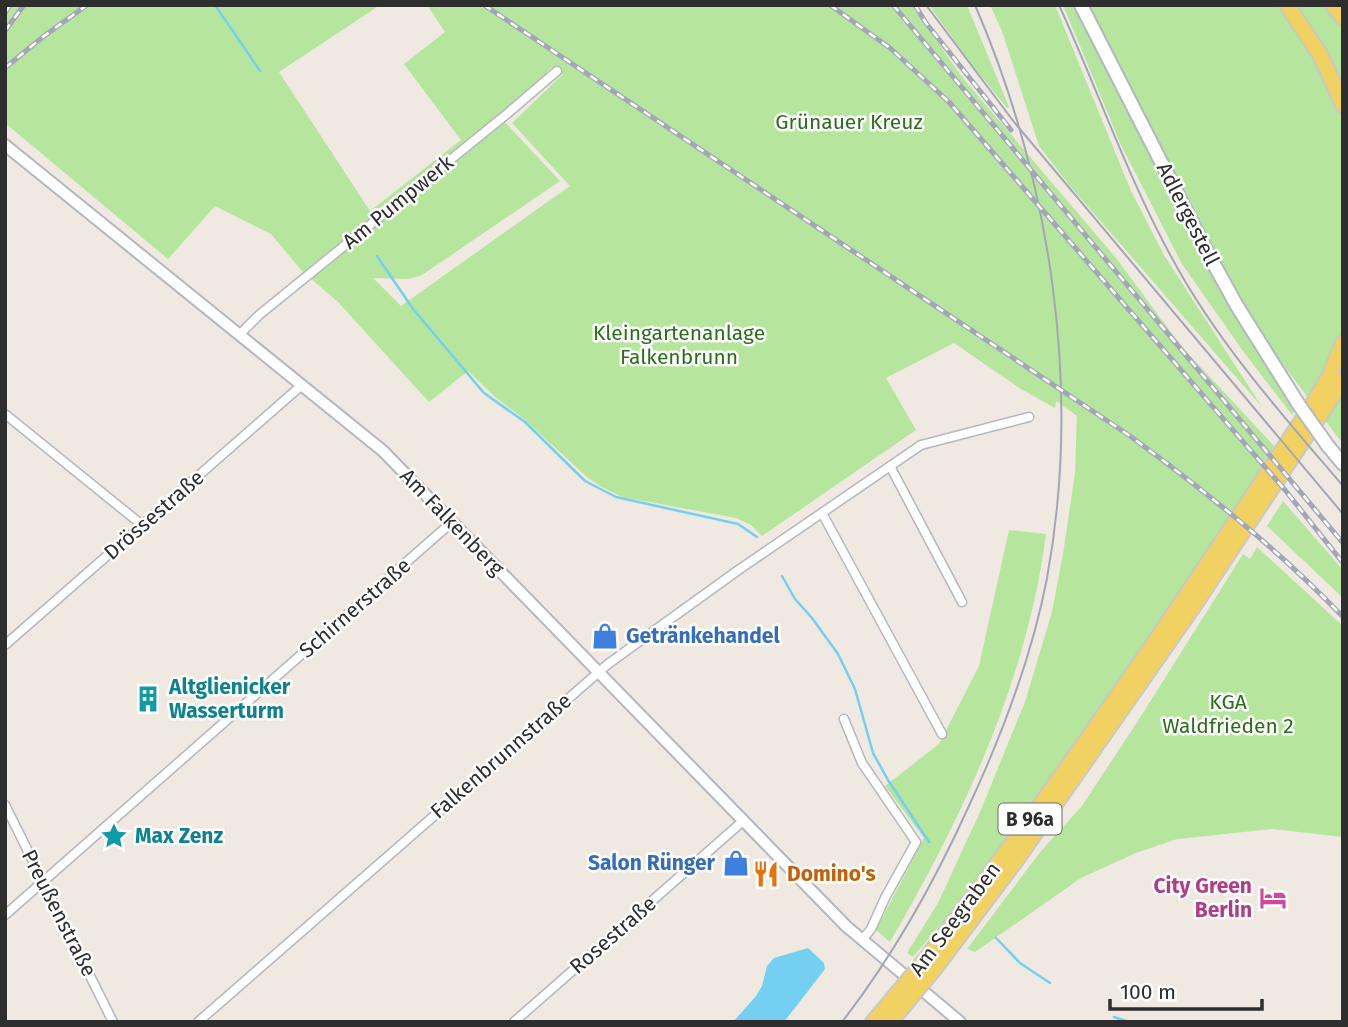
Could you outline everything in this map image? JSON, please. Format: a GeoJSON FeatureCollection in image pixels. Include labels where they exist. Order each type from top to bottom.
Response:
{"type":"FeatureCollection","features":[{"type":"Feature","properties":{"kind":"main road","name":"Adlergestell"},"geometry":{"type":"LineString","coordinates":[[1081,5],[1211,260],[1243,317],[1299,405],[1343,464]]}},
{"type":"Feature","properties":{"kind":"main road"},"geometry":{"type":"LineString","coordinates":[[1287,5],[1321,55],[1343,105]]}},
{"type":"Feature","properties":{"kind":"main road"},"geometry":{"type":"LineString","coordinates":[[1333,5],[1343,18]]}},
{"type":"Feature","properties":{"kind":"main road","name":"B 96a"},"geometry":{"type":"LineString","coordinates":[[1136,679],[1316,399],[1330,375],[1343,343]]}},
{"type":"Feature","properties":{"kind":"main road","name":"B 96a"},"geometry":{"type":"LineString","coordinates":[[1136,679],[1232,550],[1343,380]]}},
{"type":"Feature","properties":{"kind":"main road","name":"Am Seegraben"},"geometry":{"type":"LineString","coordinates":[[873,1022],[896,1005],[930,964],[1027,823],[1136,679]]}},
{"type":"Feature","properties":{"kind":"main road","name":"Am Seegraben"},"geometry":{"type":"LineString","coordinates":[[890,1022],[896,1005]]}},
{"type":"Feature","properties":{"kind":"street","name":"Am Pumpwerk"},"geometry":{"type":"LineString","coordinates":[[240,334],[259,315],[557,71]]}},
{"type":"Feature","properties":{"kind":"street","name":"Am Falkenberg"},"geometry":{"type":"LineString","coordinates":[[5,145],[383,452],[862,940],[960,1022]]}},
{"type":"Feature","properties":{"kind":"street","name":"Drössestraße"},"geometry":{"type":"LineString","coordinates":[[5,645],[302,385]]}},
{"type":"Feature","properties":{"kind":"street"},"geometry":{"type":"LineString","coordinates":[[5,414],[142,525]]}},
{"type":"Feature","properties":{"kind":"street","name":"Falkenbrunnstraße"},"geometry":{"type":"LineString","coordinates":[[198,1022],[598,672],[737,571],[921,445],[1030,417]]}},
{"type":"Feature","properties":{"kind":"street"},"geometry":{"type":"LineString","coordinates":[[890,466],[962,602]]}},
{"type":"Feature","properties":{"kind":"street"},"geometry":{"type":"LineString","coordinates":[[822,513],[942,734]]}},
{"type":"Feature","properties":{"kind":"street","name":"Schirnerstraße"},"geometry":{"type":"LineString","coordinates":[[5,915],[452,522]]}},
{"type":"Feature","properties":{"kind":"street"},"geometry":{"type":"LineString","coordinates":[[844,719],[862,763],[916,842],[871,929],[862,940]]}},
{"type":"Feature","properties":{"kind":"street","name":"Preußenstraße"},"geometry":{"type":"LineString","coordinates":[[5,805],[114,1022]]}},
{"type":"Feature","properties":{"kind":"street","name":"Rosestraße"},"geometry":{"type":"LineString","coordinates":[[514,1022],[743,821]]}},
{"type":"Feature","properties":{"kind":"green space"},"geometry":{"type":"Polygon","coordinates":[[[5,5],[380,5],[279,72],[370,211],[461,140],[404,64],[445,32],[427,5],[912,5],[962,77],[1116,258],[1182,347],[1276,448],[1228,519],[1232,523],[976,883],[913,957],[907,953],[938,903],[980,812],[1025,702],[1052,612],[1063,554],[1075,473],[1077,416],[1056,401],[1055,408],[1021,389],[954,343],[886,378],[916,430],[762,536],[751,525],[736,518],[622,497],[600,486],[468,371],[429,402],[338,302],[302,271],[271,234],[215,206],[168,259],[5,123],[5,5]],[[552,67],[501,118],[560,181],[422,275],[409,279],[373,278],[401,306],[570,186],[512,123],[563,74],[552,67]]]}},
{"type":"Feature","properties":{"kind":"green space"},"geometry":{"type":"Polygon","coordinates":[[[929,5],[967,5],[1009,107],[1007,108],[969,61],[929,5]]]}},
{"type":"Feature","properties":{"kind":"green space"},"geometry":{"type":"Polygon","coordinates":[[[990,5],[1055,5],[1131,191],[1164,255],[1262,407],[1070,186],[1039,146],[1002,31],[990,5]]]}},
{"type":"Feature","properties":{"kind":"green space"},"geometry":{"type":"Polygon","coordinates":[[[1063,5],[1075,5],[1196,246],[1295,410],[1292,415],[1182,264],[1121,145],[1063,5]]]}},
{"type":"Feature","properties":{"kind":"green space"},"geometry":{"type":"Polygon","coordinates":[[[1089,5],[1343,5],[1343,444],[1261,335],[1209,243],[1089,5]]]}},
{"type":"Feature","properties":{"kind":"green space"},"geometry":{"type":"Polygon","coordinates":[[[1283,501],[1343,570],[1343,598],[1267,526],[1283,501]]]}},
{"type":"Feature","properties":{"kind":"green space"},"geometry":{"type":"Polygon","coordinates":[[[1009,530],[1046,534],[1037,589],[1024,642],[1008,694],[966,796],[890,942],[876,930],[924,838],[885,786],[939,744],[979,666],[1009,530]]]}},
{"type":"Feature","properties":{"kind":"green space","name":"KGA Waldfrieden 2"},"geometry":{"type":"Polygon","coordinates":[[[1257,547],[1343,626],[1343,837],[1273,829],[1177,839],[1136,853],[1081,878],[975,952],[967,949],[1041,851],[1082,806],[1243,554],[1250,559],[1257,547]]]}},
{"type":"Feature","properties":{"kind":"water"},"geometry":{"type":"Polygon","coordinates":[[[808,948],[824,963],[825,969],[784,1022],[733,1022],[756,996],[762,986],[767,966],[774,958],[808,948]]]}},
{"type":"Feature","properties":{"kind":"waterway"},"geometry":{"type":"LineString","coordinates":[[215,5],[260,71]]}},
{"type":"Feature","properties":{"kind":"waterway"},"geometry":{"type":"LineString","coordinates":[[377,256],[413,309],[484,393],[525,422],[585,481],[616,497],[738,524],[757,537]]}},
{"type":"Feature","properties":{"kind":"waterway"},"geometry":{"type":"LineString","coordinates":[[782,576],[795,599],[838,654],[855,689],[873,753],[929,842]]}},
{"type":"Feature","properties":{"kind":"waterway"},"geometry":{"type":"LineString","coordinates":[[996,938],[1020,963],[1050,983]]}},
{"type":"Feature","properties":{"kind":"waterway"},"geometry":{"type":"LineString","coordinates":[[1114,1017],[1129,1022]]}},
{"type":"Feature","properties":{"kind":"tram line"},"geometry":{"type":"LineString","coordinates":[[926,5],[1014,122],[1343,514]]}},
{"type":"Feature","properties":{"kind":"tram line"},"geometry":{"type":"LineString","coordinates":[[842,1022],[895,945],[927,891],[993,752],[1015,695],[1041,608],[1057,506],[1061,433],[1060,360],[1053,286],[1023,142],[1001,72],[975,5]]}},
{"type":"Feature","properties":{"kind":"tram line"},"geometry":{"type":"LineString","coordinates":[[1059,5],[1147,210],[1182,276],[1237,358],[1343,486]]}},
{"type":"Feature","properties":{"kind":"railway"},"geometry":{"type":"LineString","coordinates":[[5,13],[10,5]]}},
{"type":"Feature","properties":{"kind":"railway"},"geometry":{"type":"LineString","coordinates":[[5,31],[24,5]]}},
{"type":"Feature","properties":{"kind":"railway"},"geometry":{"type":"LineString","coordinates":[[5,68],[87,5]]}},
{"type":"Feature","properties":{"kind":"railway"},"geometry":{"type":"LineString","coordinates":[[484,5],[1130,436],[1240,522],[1293,568],[1343,617]]}},
{"type":"Feature","properties":{"kind":"railway"},"geometry":{"type":"LineString","coordinates":[[830,5],[890,48],[949,102],[1285,490],[1343,563]]}},
{"type":"Feature","properties":{"kind":"railway"},"geometry":{"type":"LineString","coordinates":[[893,5],[1343,543]]}},
{"type":"Feature","properties":{"kind":"railway"},"geometry":{"type":"LineString","coordinates":[[915,5],[926,23],[1011,130]]}},
{"type":"Feature","properties":{"kind":"place","name":"Getränkehandel"},"geometry":{"type":"Point","coordinates":[605,636]}},
{"type":"Feature","properties":{"kind":"place","name":"Altglienicker Wasserturm"},"geometry":{"type":"Point","coordinates":[148,699]}},
{"type":"Feature","properties":{"kind":"place","name":"Max Zenz"},"geometry":{"type":"Point","coordinates":[114,836]}},
{"type":"Feature","properties":{"kind":"place","name":"Salon Rünger"},"geometry":{"type":"Point","coordinates":[736,863]}},
{"type":"Feature","properties":{"kind":"place","name":"Domino's"},"geometry":{"type":"Point","coordinates":[766,874]}},
{"type":"Feature","properties":{"kind":"place","name":"City Green Berlin"},"geometry":{"type":"Point","coordinates":[1273,898]}},
{"type":"Feature","properties":{"kind":"park label","name":"Grünauer Kreuz"},"geometry":{"type":"Point","coordinates":[849,122]}},
{"type":"Feature","properties":{"kind":"park label","name":"Kleingartenanlage Falkenbrunn"},"geometry":{"type":"Point","coordinates":[679,345]}}]}
